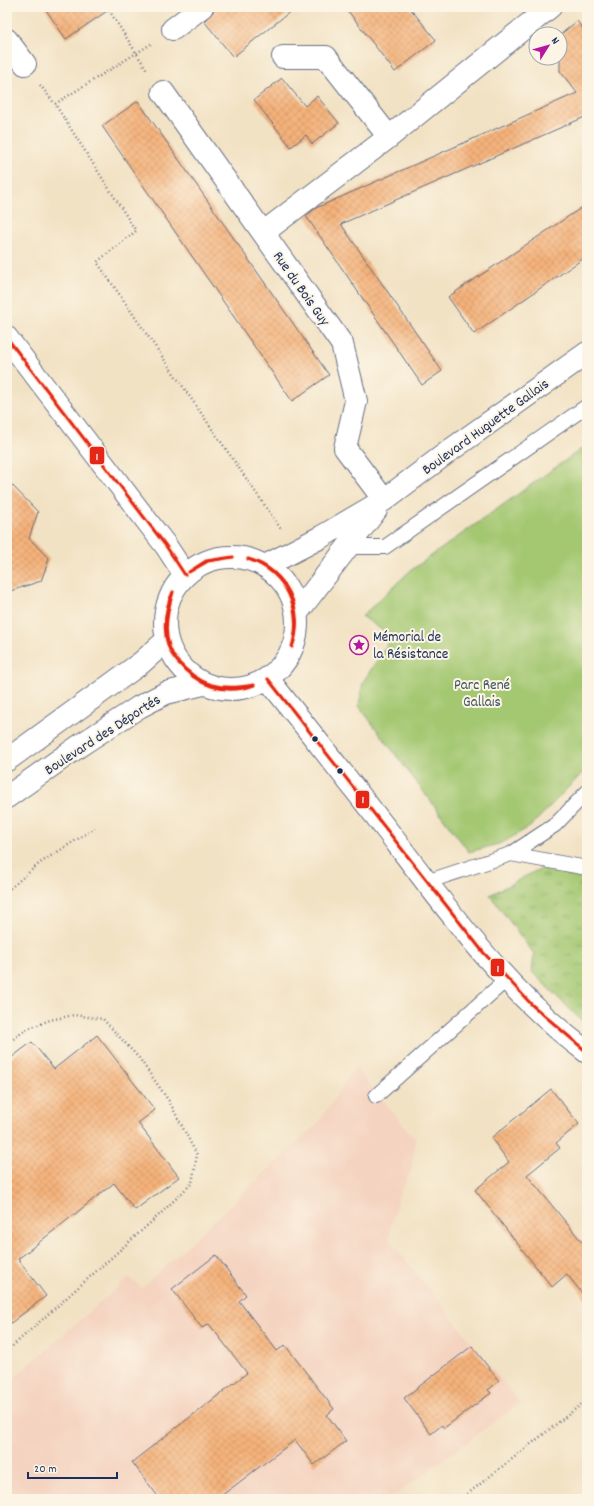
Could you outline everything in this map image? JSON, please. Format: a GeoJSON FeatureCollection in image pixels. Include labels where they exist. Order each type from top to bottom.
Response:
{"type":"FeatureCollection","features":[{"type":"Feature","properties":{"kind":"street"},"geometry":{"type":"LineString","coordinates":[[173,29],[202,7]]}},
{"type":"Feature","properties":{"kind":"street"},"geometry":{"type":"LineString","coordinates":[[264,232],[389,137],[550,7]]}},
{"type":"Feature","properties":{"kind":"street"},"geometry":{"type":"LineString","coordinates":[[7,40],[25,64]]}},
{"type":"Feature","properties":{"kind":"street"},"geometry":{"type":"LineString","coordinates":[[283,56],[326,57],[389,137]]}},
{"type":"Feature","properties":{"kind":"street","name":"Rue du Bois Guy"},"geometry":{"type":"LineString","coordinates":[[163,92],[264,232],[342,344],[356,401],[345,448],[384,500]]}},
{"type":"Feature","properties":{"kind":"street"},"geometry":{"type":"LineString","coordinates":[[7,338],[166,546],[185,575]]}},
{"type":"Feature","properties":{"kind":"street","name":"Boulevard Huguette Gallais"},"geometry":{"type":"LineString","coordinates":[[265,566],[384,500],[452,449],[587,353]]}},
{"type":"Feature","properties":{"kind":"street","name":"Boulevard Huguette Gallais"},"geometry":{"type":"LineString","coordinates":[[297,613],[384,500]]}},
{"type":"Feature","properties":{"kind":"street"},"geometry":{"type":"LineString","coordinates":[[224,557],[245,558],[265,566],[286,586],[297,613],[296,638],[286,661],[268,679],[253,686],[236,690],[219,689],[203,684],[187,673],[174,658],[167,640],[165,616],[171,594],[185,575],[203,563],[224,557]]}},
{"type":"Feature","properties":{"kind":"street","name":"Boulevard des Déportés"},"geometry":{"type":"LineString","coordinates":[[7,760],[141,663],[167,640]]}},
{"type":"Feature","properties":{"kind":"street"},"geometry":{"type":"LineString","coordinates":[[268,679],[426,882],[506,980],[560,1032],[587,1052]]}},
{"type":"Feature","properties":{"kind":"street","name":"Boulevard des Déportés"},"geometry":{"type":"LineString","coordinates":[[7,797],[82,744],[139,707],[166,693],[203,684]]}},
{"type":"Feature","properties":{"kind":"lane"},"geometry":{"type":"LineString","coordinates":[[348,546],[385,547],[587,406]]}},
{"type":"Feature","properties":{"kind":"lane"},"geometry":{"type":"LineString","coordinates":[[426,882],[511,854],[556,825],[587,792]]}},
{"type":"Feature","properties":{"kind":"lane"},"geometry":{"type":"LineString","coordinates":[[511,854],[587,868]]}},
{"type":"Feature","properties":{"kind":"lane"},"geometry":{"type":"LineString","coordinates":[[376,1096],[506,980]]}},
{"type":"Feature","properties":{"kind":"path"},"geometry":{"type":"LineString","coordinates":[[107,7],[136,54],[163,92]]}},
{"type":"Feature","properties":{"kind":"path"},"geometry":{"type":"LineString","coordinates":[[173,29],[136,54],[54,104],[136,231],[97,262],[296,550]]}},
{"type":"Feature","properties":{"kind":"path"},"geometry":{"type":"LineString","coordinates":[[7,891],[40,863],[95,828]]}},
{"type":"Feature","properties":{"kind":"path"},"geometry":{"type":"LineString","coordinates":[[7,1044],[25,1030],[50,1020],[74,1015],[102,1020],[139,1058],[156,1082],[169,1101],[197,1155],[192,1183],[158,1216],[7,1351]]}},
{"type":"Feature","properties":{"kind":"path"},"geometry":{"type":"LineString","coordinates":[[461,1499],[587,1400]]}},
{"type":"Feature","properties":{"kind":"shaded area"},"geometry":{"type":"Polygon","coordinates":[[[355,1067],[416,1140],[411,1171],[399,1195],[389,1239],[520,1403],[390,1499],[7,1499],[7,1384],[129,1277],[142,1288],[318,1123],[355,1067]]]}},
{"type":"Feature","properties":{"kind":"green space","name":"Parc René Gallais"},"geometry":{"type":"Polygon","coordinates":[[[587,445],[587,768],[531,826],[502,843],[469,852],[359,706],[363,682],[392,637],[362,616],[410,571],[587,445]]]}},
{"type":"Feature","properties":{"kind":"green space"},"geometry":{"type":"Polygon","coordinates":[[[545,866],[587,877],[587,1026],[532,972],[534,954],[490,895],[545,866]]]}},
{"type":"Feature","properties":{"kind":"building"},"geometry":{"type":"Polygon","coordinates":[[[44,7],[113,7],[66,39],[44,7]]]}},
{"type":"Feature","properties":{"kind":"building"},"geometry":{"type":"Polygon","coordinates":[[[214,7],[296,7],[233,57],[204,21],[213,12],[214,7]]]}},
{"type":"Feature","properties":{"kind":"building"},"geometry":{"type":"Polygon","coordinates":[[[345,7],[409,7],[436,40],[395,72],[345,7]]]}},
{"type":"Feature","properties":{"kind":"building"},"geometry":{"type":"Polygon","coordinates":[[[577,21],[587,34],[587,116],[341,224],[442,371],[422,385],[306,216],[316,208],[577,93],[560,71],[560,66],[568,66],[568,28],[577,21]]]}},
{"type":"Feature","properties":{"kind":"building"},"geometry":{"type":"Polygon","coordinates":[[[282,78],[305,106],[317,96],[339,123],[312,144],[306,135],[291,147],[254,100],[282,78]]]}},
{"type":"Feature","properties":{"kind":"building"},"geometry":{"type":"Polygon","coordinates":[[[138,101],[329,375],[292,401],[102,126],[138,101]]]}},
{"type":"Feature","properties":{"kind":"building"},"geometry":{"type":"Polygon","coordinates":[[[587,204],[587,256],[474,334],[448,297],[587,204]]]}},
{"type":"Feature","properties":{"kind":"building"},"geometry":{"type":"Polygon","coordinates":[[[7,480],[38,512],[29,538],[49,559],[41,581],[7,592],[7,480]]]}},
{"type":"Feature","properties":{"kind":"building"},"geometry":{"type":"Polygon","coordinates":[[[97,1035],[155,1110],[138,1123],[179,1177],[135,1210],[114,1183],[18,1259],[46,1296],[7,1326],[7,1061],[32,1042],[54,1069],[97,1035]]]}},
{"type":"Feature","properties":{"kind":"building"},"geometry":{"type":"Polygon","coordinates":[[[551,1089],[579,1124],[556,1143],[560,1148],[527,1175],[587,1248],[587,1300],[567,1274],[552,1287],[475,1190],[509,1162],[491,1138],[551,1089]]]}},
{"type":"Feature","properties":{"kind":"building"},"geometry":{"type":"Polygon","coordinates":[[[216,1255],[246,1295],[239,1301],[277,1351],[285,1345],[334,1409],[327,1415],[346,1441],[314,1465],[295,1440],[217,1499],[160,1499],[132,1462],[247,1373],[209,1324],[202,1328],[172,1289],[216,1255]]]}},
{"type":"Feature","properties":{"kind":"building"},"geometry":{"type":"Polygon","coordinates":[[[472,1346],[499,1381],[488,1390],[491,1393],[444,1428],[442,1425],[431,1434],[404,1398],[472,1346]]]}},
{"type":"Feature","properties":{"kind":"transit line","name":"1"},"geometry":{"type":"LineString","coordinates":[[7,338],[166,546],[185,575]]}},
{"type":"Feature","properties":{"kind":"transit line","name":"1"},"geometry":{"type":"LineString","coordinates":[[189,572],[206,561],[233,557]]}},
{"type":"Feature","properties":{"kind":"transit line","name":"1"},"geometry":{"type":"LineString","coordinates":[[189,572],[208,561],[233,557]]}},
{"type":"Feature","properties":{"kind":"transit line","name":"1"},"geometry":{"type":"LineString","coordinates":[[248,559],[261,564],[273,572],[290,593],[296,619],[296,633],[292,647]]}},
{"type":"Feature","properties":{"kind":"transit line","name":"1"},"geometry":{"type":"LineString","coordinates":[[248,559],[262,565],[273,573],[289,594],[295,619],[295,633],[292,647]]}},
{"type":"Feature","properties":{"kind":"transit line","name":"1"},"geometry":{"type":"LineString","coordinates":[[173,592],[168,610],[166,628],[169,645],[177,661]]}},
{"type":"Feature","properties":{"kind":"transit line","name":"1"},"geometry":{"type":"LineString","coordinates":[[173,592],[167,609],[165,628],[168,646],[177,661]]}},
{"type":"Feature","properties":{"kind":"transit line","name":"1"},"geometry":{"type":"LineString","coordinates":[[177,661],[194,677],[212,685],[221,687],[242,687],[254,685]]}},
{"type":"Feature","properties":{"kind":"transit line","name":"1"},"geometry":{"type":"LineString","coordinates":[[177,661],[193,676],[211,686],[221,689],[232,689],[254,685]]}},
{"type":"Feature","properties":{"kind":"transit line","name":"1"},"geometry":{"type":"LineString","coordinates":[[268,679],[483,952],[532,1005],[587,1052]]}},
{"type":"Feature","properties":{"kind":"place","name":"Mémorial de la Résistance"},"geometry":{"type":"Point","coordinates":[359,645]}}]}
